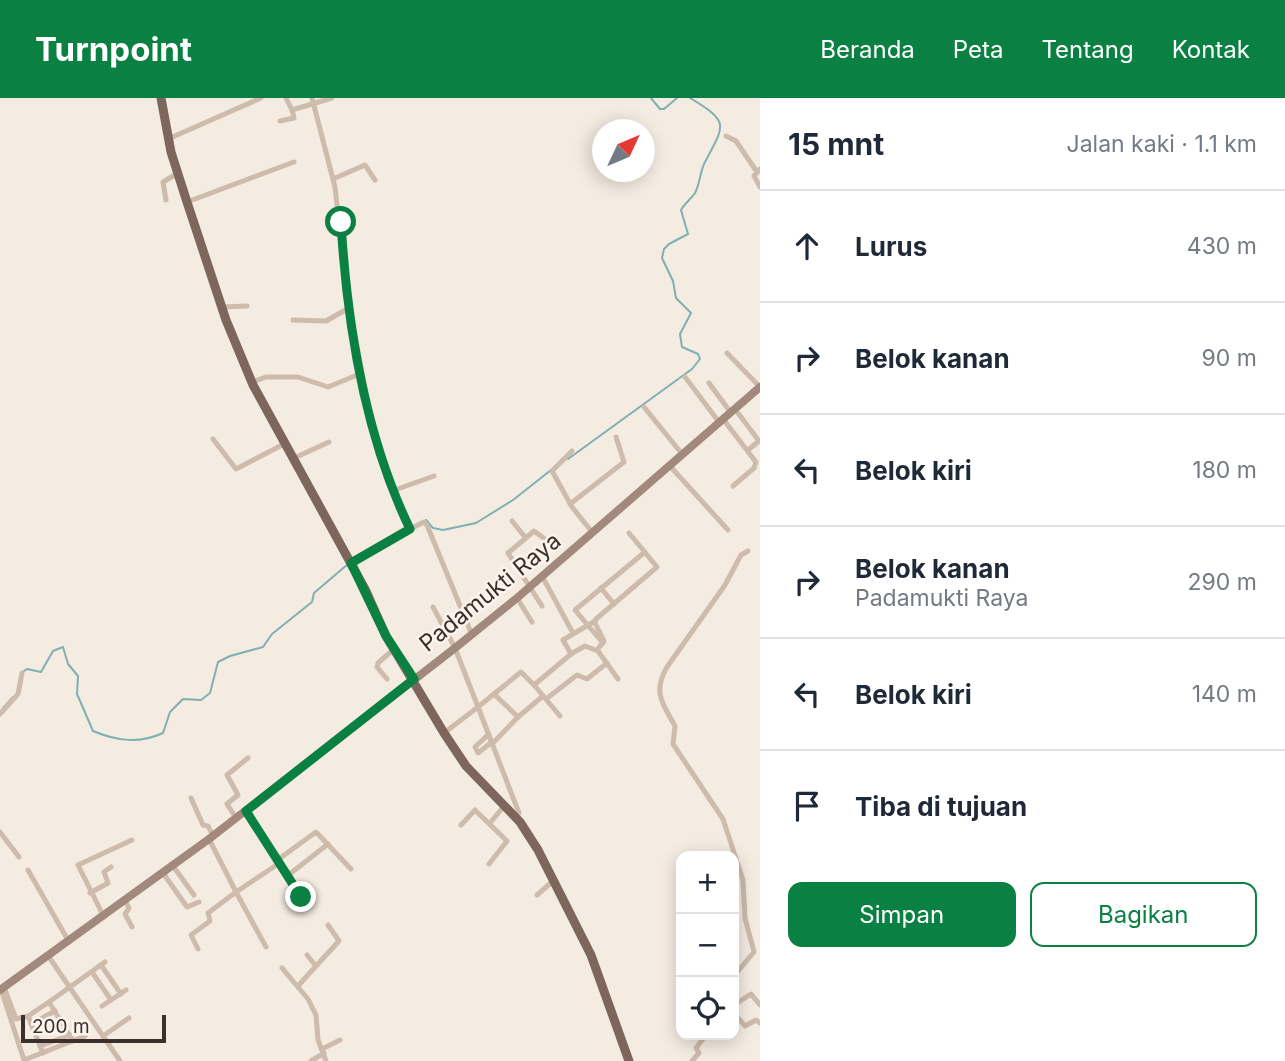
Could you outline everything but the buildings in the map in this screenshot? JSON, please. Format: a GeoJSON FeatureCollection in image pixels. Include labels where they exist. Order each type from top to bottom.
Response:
{"type":"FeatureCollection","features":[{"type":"Feature","properties":{"kind":"main road"},"geometry":{"type":"LineString","coordinates":[[162,98],[168,139],[187,202],[252,382],[351,563],[394,649],[444,733],[466,766],[516,818],[538,850],[591,955],[629,1061]]}},
{"type":"Feature","properties":{"kind":"street"},"geometry":{"type":"LineString","coordinates":[[168,139],[261,98]]}},
{"type":"Feature","properties":{"kind":"street"},"geometry":{"type":"LineString","coordinates":[[280,121],[294,118],[286,98]]}},
{"type":"Feature","properties":{"kind":"street"},"geometry":{"type":"LineString","coordinates":[[292,110],[314,101],[332,98]]}},
{"type":"Feature","properties":{"kind":"street"},"geometry":{"type":"LineString","coordinates":[[314,101],[333,179],[349,308],[372,425],[392,491],[410,529]]}},
{"type":"Feature","properties":{"kind":"street"},"geometry":{"type":"LineString","coordinates":[[726,136],[736,141],[758,171],[754,178],[760,187]]}},
{"type":"Feature","properties":{"kind":"street"},"geometry":{"type":"LineString","coordinates":[[187,202],[294,162]]}},
{"type":"Feature","properties":{"kind":"street"},"geometry":{"type":"LineString","coordinates":[[333,179],[365,165],[375,180]]}},
{"type":"Feature","properties":{"kind":"street"},"geometry":{"type":"LineString","coordinates":[[166,200],[163,182],[178,173]]}},
{"type":"Feature","properties":{"kind":"street"},"geometry":{"type":"LineString","coordinates":[[223,307],[247,306]]}},
{"type":"Feature","properties":{"kind":"street"},"geometry":{"type":"LineString","coordinates":[[293,320],[326,321],[349,308]]}},
{"type":"Feature","properties":{"kind":"street"},"geometry":{"type":"LineString","coordinates":[[727,353],[760,387]]}},
{"type":"Feature","properties":{"kind":"street"},"geometry":{"type":"LineString","coordinates":[[252,382],[266,377],[298,377],[328,387],[362,373]]}},
{"type":"Feature","properties":{"kind":"street"},"geometry":{"type":"LineString","coordinates":[[685,377],[756,462],[754,468],[733,486]]}},
{"type":"Feature","properties":{"kind":"street"},"geometry":{"type":"LineString","coordinates":[[709,383],[760,442],[748,450]]}},
{"type":"Feature","properties":{"kind":"street","name":"Padamukti Raya"},"geometry":{"type":"LineString","coordinates":[[1,988],[69,943],[211,838],[472,635],[760,387]]}},
{"type":"Feature","properties":{"kind":"street"},"geometry":{"type":"LineString","coordinates":[[644,407],[682,454]]}},
{"type":"Feature","properties":{"kind":"street"},"geometry":{"type":"LineString","coordinates":[[570,504],[624,462],[616,437]]}},
{"type":"Feature","properties":{"kind":"street"},"geometry":{"type":"LineString","coordinates":[[213,439],[236,469],[284,444]]}},
{"type":"Feature","properties":{"kind":"street"},"geometry":{"type":"LineString","coordinates":[[292,459],[329,442]]}},
{"type":"Feature","properties":{"kind":"street"},"geometry":{"type":"LineString","coordinates":[[572,451],[552,471],[570,504],[592,532]]}},
{"type":"Feature","properties":{"kind":"street"},"geometry":{"type":"LineString","coordinates":[[670,465],[728,530]]}},
{"type":"Feature","properties":{"kind":"street"},"geometry":{"type":"LineString","coordinates":[[392,491],[434,476]]}},
{"type":"Feature","properties":{"kind":"street"},"geometry":{"type":"LineString","coordinates":[[512,521],[525,537]]}},
{"type":"Feature","properties":{"kind":"street"},"geometry":{"type":"LineString","coordinates":[[351,563],[424,523],[472,635]]}},
{"type":"Feature","properties":{"kind":"street"},"geometry":{"type":"LineString","coordinates":[[542,606],[508,553],[535,531],[545,540]]}},
{"type":"Feature","properties":{"kind":"street"},"geometry":{"type":"LineString","coordinates":[[571,654],[562,642],[594,621],[657,567],[629,533]]}},
{"type":"Feature","properties":{"kind":"street"},"geometry":{"type":"LineString","coordinates":[[739,970],[754,953],[745,918],[743,880],[723,819],[673,744],[675,726],[662,708],[660,697],[662,676],[667,667],[725,585],[741,555],[748,551]]}},
{"type":"Feature","properties":{"kind":"street"},"geometry":{"type":"LineString","coordinates":[[603,643],[575,610],[645,552]]}},
{"type":"Feature","properties":{"kind":"street"},"geometry":{"type":"LineString","coordinates":[[542,576],[573,633]]}},
{"type":"Feature","properties":{"kind":"street"},"geometry":{"type":"LineString","coordinates":[[601,588],[614,604]]}},
{"type":"Feature","properties":{"kind":"street"},"geometry":{"type":"LineString","coordinates":[[517,598],[532,622]]}},
{"type":"Feature","properties":{"kind":"street"},"geometry":{"type":"LineString","coordinates":[[433,607],[455,648],[489,734],[519,813],[516,818]]}},
{"type":"Feature","properties":{"kind":"street"},"geometry":{"type":"LineString","coordinates":[[594,621],[603,643]]}},
{"type":"Feature","properties":{"kind":"street"},"geometry":{"type":"LineString","coordinates":[[597,650],[603,643]]}},
{"type":"Feature","properties":{"kind":"street"},"geometry":{"type":"LineString","coordinates":[[534,685],[571,654],[585,646],[597,650],[618,679]]}},
{"type":"Feature","properties":{"kind":"street"},"geometry":{"type":"LineString","coordinates":[[387,679],[377,667],[394,649]]}},
{"type":"Feature","properties":{"kind":"street"},"geometry":{"type":"LineString","coordinates":[[489,734],[475,747],[478,753],[544,697],[577,675],[587,679],[607,663]]}},
{"type":"Feature","properties":{"kind":"street"},"geometry":{"type":"LineString","coordinates":[[444,733],[521,672],[560,716]]}},
{"type":"Feature","properties":{"kind":"street"},"geometry":{"type":"LineString","coordinates":[[0,714],[18,694],[22,673]]}},
{"type":"Feature","properties":{"kind":"street"},"geometry":{"type":"LineString","coordinates":[[494,694],[517,718]]}},
{"type":"Feature","properties":{"kind":"street"},"geometry":{"type":"LineString","coordinates":[[236,818],[227,804],[238,795],[227,775],[248,758]]}},
{"type":"Feature","properties":{"kind":"street"},"geometry":{"type":"LineString","coordinates":[[191,797],[203,825],[208,826],[236,892],[265,947]]}},
{"type":"Feature","properties":{"kind":"street"},"geometry":{"type":"LineString","coordinates":[[490,823],[504,806]]}},
{"type":"Feature","properties":{"kind":"street"},"geometry":{"type":"LineString","coordinates":[[461,825],[475,810],[507,841],[489,864]]}},
{"type":"Feature","properties":{"kind":"street"},"geometry":{"type":"LineString","coordinates":[[246,811],[286,877],[302,898],[307,895]]}},
{"type":"Feature","properties":{"kind":"street"},"geometry":{"type":"LineString","coordinates":[[0,832],[19,857]]}},
{"type":"Feature","properties":{"kind":"street"},"geometry":{"type":"LineString","coordinates":[[198,949],[191,935],[210,920],[208,913],[211,908],[277,863],[315,832],[351,869]]}},
{"type":"Feature","properties":{"kind":"street"},"geometry":{"type":"LineString","coordinates":[[104,917],[78,865],[132,840]]}},
{"type":"Feature","properties":{"kind":"street"},"geometry":{"type":"LineString","coordinates":[[286,877],[328,844]]}},
{"type":"Feature","properties":{"kind":"street"},"geometry":{"type":"LineString","coordinates":[[173,866],[194,895]]}},
{"type":"Feature","properties":{"kind":"street"},"geometry":{"type":"LineString","coordinates":[[90,892],[108,883],[104,872],[111,867]]}},
{"type":"Feature","properties":{"kind":"street"},"geometry":{"type":"LineString","coordinates":[[28,870],[69,943]]}},
{"type":"Feature","properties":{"kind":"street"},"geometry":{"type":"LineString","coordinates":[[163,873],[187,907],[199,902]]}},
{"type":"Feature","properties":{"kind":"street"},"geometry":{"type":"LineString","coordinates":[[537,895],[553,881]]}},
{"type":"Feature","properties":{"kind":"street"},"geometry":{"type":"LineString","coordinates":[[125,901],[129,908],[125,914],[132,927]]}},
{"type":"Feature","properties":{"kind":"street"},"geometry":{"type":"LineString","coordinates":[[299,986],[340,939],[328,926]]}},
{"type":"Feature","properties":{"kind":"street"},"geometry":{"type":"LineString","coordinates":[[307,955],[316,966]]}},
{"type":"Feature","properties":{"kind":"street"},"geometry":{"type":"LineString","coordinates":[[49,957],[120,1061]]}},
{"type":"Feature","properties":{"kind":"street"},"geometry":{"type":"LineString","coordinates":[[1,988],[16,1019],[28,1016],[103,963],[124,992],[102,1006]]}},
{"type":"Feature","properties":{"kind":"street"},"geometry":{"type":"LineString","coordinates":[[282,968],[299,986],[314,1012],[327,1061]]}},
{"type":"Feature","properties":{"kind":"street"},"geometry":{"type":"LineString","coordinates":[[92,972],[111,1000]]}},
{"type":"Feature","properties":{"kind":"street"},"geometry":{"type":"LineString","coordinates":[[1,988],[23,1061],[70,1034]]}},
{"type":"Feature","properties":{"kind":"street"},"geometry":{"type":"LineString","coordinates":[[739,1002],[754,992],[760,1005]]}},
{"type":"Feature","properties":{"kind":"street"},"geometry":{"type":"LineString","coordinates":[[49,1002],[74,1041]]}},
{"type":"Feature","properties":{"kind":"street"},"geometry":{"type":"LineString","coordinates":[[31,1024],[55,1011]]}},
{"type":"Feature","properties":{"kind":"street"},"geometry":{"type":"LineString","coordinates":[[28,1016],[41,1050]]}},
{"type":"Feature","properties":{"kind":"street"},"geometry":{"type":"LineString","coordinates":[[103,1036],[129,1017]]}},
{"type":"Feature","properties":{"kind":"street"},"geometry":{"type":"LineString","coordinates":[[739,1019],[745,1026],[756,1020],[760,1023]]}},
{"type":"Feature","properties":{"kind":"street"},"geometry":{"type":"LineString","coordinates":[[41,1050],[85,1036]]}},
{"type":"Feature","properties":{"kind":"street"},"geometry":{"type":"LineString","coordinates":[[311,1061],[340,1040]]}},
{"type":"Feature","properties":{"kind":"street"},"geometry":{"type":"LineString","coordinates":[[692,1061],[699,1053],[696,1048],[702,1040]]}},
{"type":"Feature","properties":{"kind":"waterway"},"geometry":{"type":"LineString","coordinates":[[651,98],[660,109],[664,109],[677,98]]}},
{"type":"Feature","properties":{"kind":"waterway"},"geometry":{"type":"LineString","coordinates":[[568,459],[692,369],[700,359],[698,354],[682,347],[680,334],[691,313],[676,298],[673,281],[662,258],[664,249],[669,244],[688,234],[681,210],[695,193],[703,166],[720,131],[718,119],[690,98]]}},
{"type":"Feature","properties":{"kind":"waterway"},"geometry":{"type":"LineString","coordinates":[[426,520],[433,528],[443,530],[476,523],[513,500],[551,470]]}},
{"type":"Feature","properties":{"kind":"waterway"},"geometry":{"type":"LineString","coordinates":[[358,556],[408,527]]}},
{"type":"Feature","properties":{"kind":"waterway"},"geometry":{"type":"LineString","coordinates":[[24,671],[27,669],[41,672],[53,651],[63,647],[68,664],[78,676],[77,694],[93,731],[128,740],[145,739],[163,733],[170,712],[183,699],[201,700],[210,693],[218,662],[263,647],[272,634],[312,602],[314,593],[348,564]]}},
{"type":"Feature","properties":{"kind":"waterway"},"geometry":{"type":"LineString","coordinates":[[3,708],[13,697]]}},
{"type":"Feature","properties":{"kind":"route"},"geometry":{"type":"LineString","coordinates":[[301,897],[246,811],[414,679],[386,636],[351,563],[410,529],[386,476],[372,425],[347,294],[341,222]]}}]}
